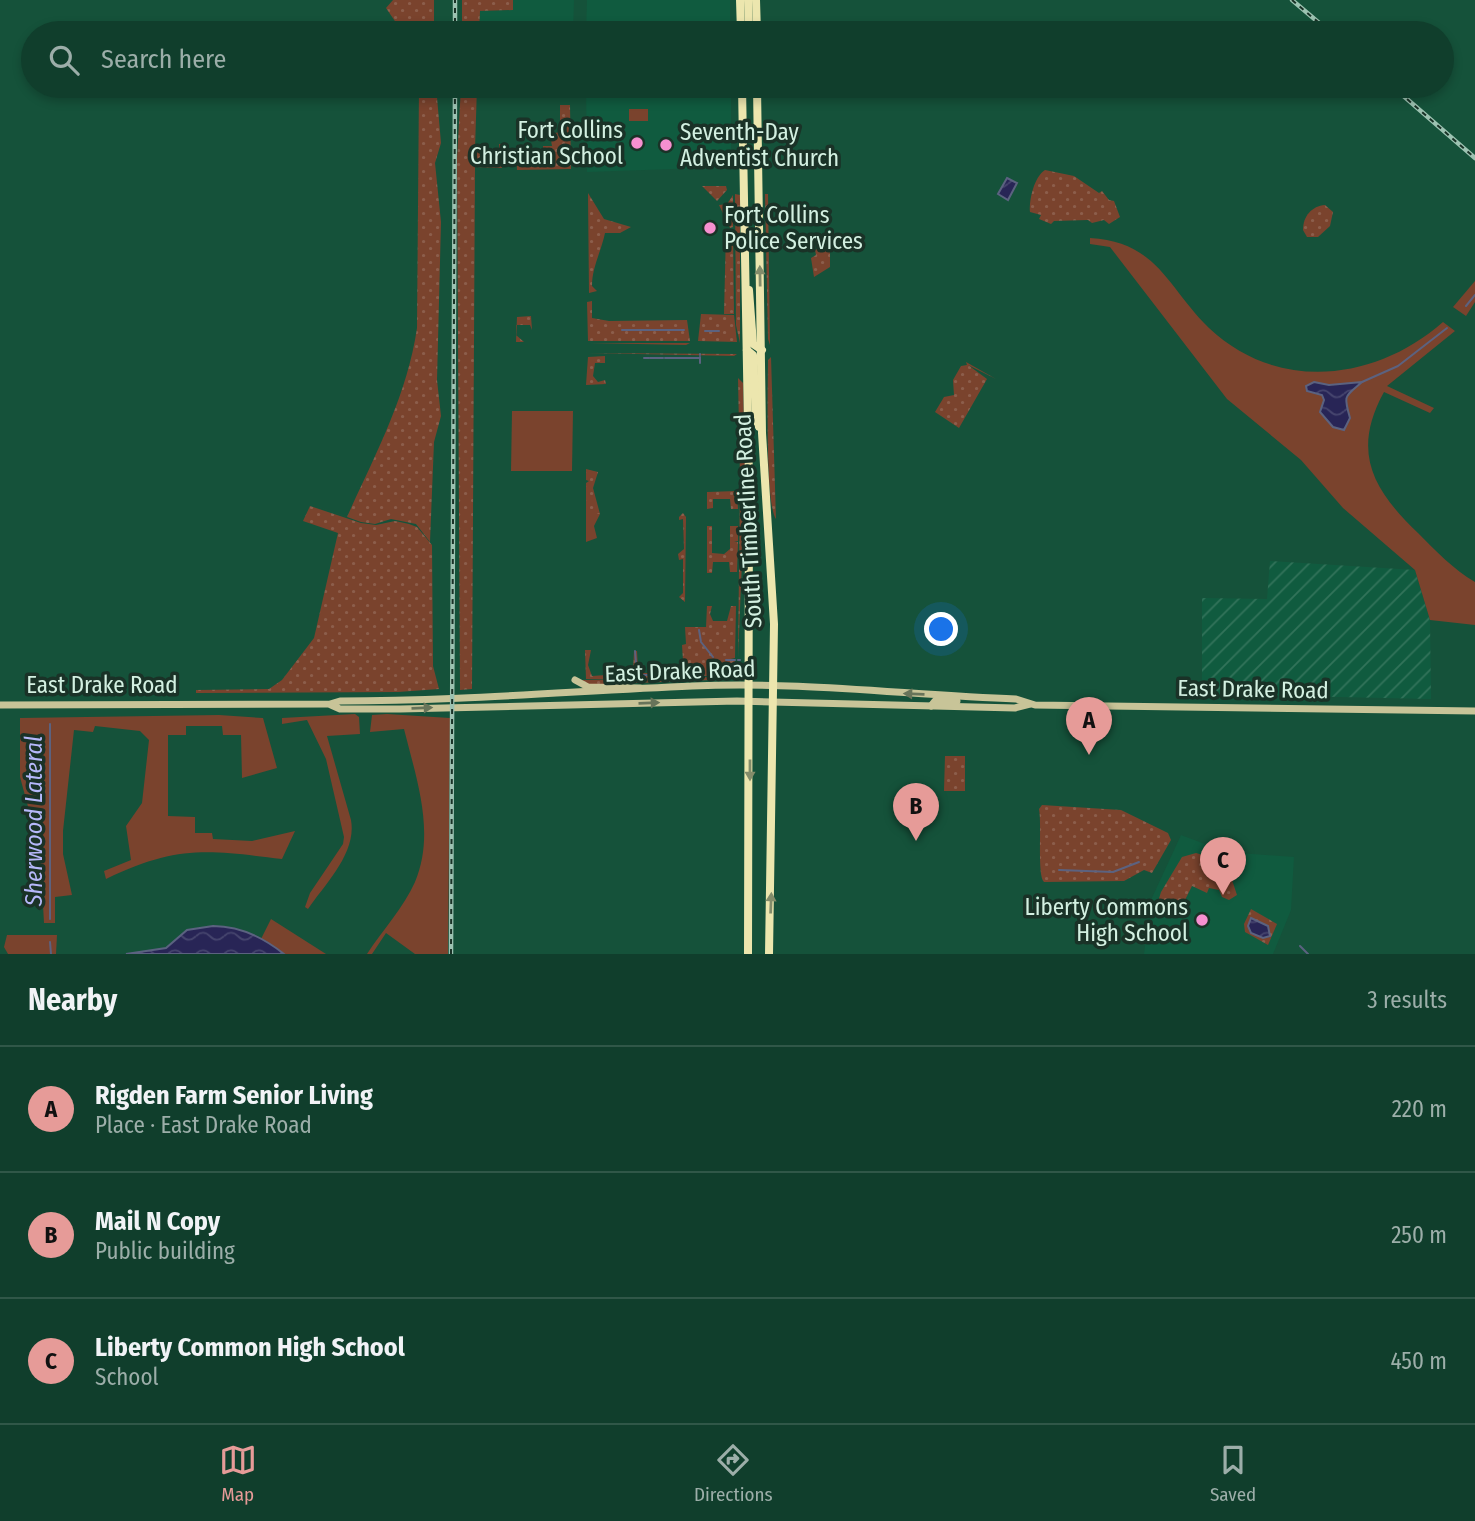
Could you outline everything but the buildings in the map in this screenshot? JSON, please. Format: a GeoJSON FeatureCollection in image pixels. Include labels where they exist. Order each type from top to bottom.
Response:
{"type":"FeatureCollection","features":[{"type":"Feature","properties":{"kind":"main road"},"geometry":{"type":"LineString","coordinates":[[740,0],[741,21]]}},
{"type":"Feature","properties":{"kind":"main road"},"geometry":{"type":"LineString","coordinates":[[748,0],[749,21]]}},
{"type":"Feature","properties":{"kind":"main road"},"geometry":{"type":"LineString","coordinates":[[756,0],[757,21]]}},
{"type":"Feature","properties":{"kind":"main road","name":"South Timberline Road"},"geometry":{"type":"LineString","coordinates":[[742,98],[750,687],[748,954]]}},
{"type":"Feature","properties":{"kind":"main road","name":"South Timberline Road"},"geometry":{"type":"LineString","coordinates":[[757,98],[762,433],[774,624],[769,954]]}},
{"type":"Feature","properties":{"kind":"main road"},"geometry":{"type":"LineString","coordinates":[[746,277],[752,302],[753,344],[762,351]]}},
{"type":"Feature","properties":{"kind":"main road"},"geometry":{"type":"LineString","coordinates":[[747,350],[753,355],[756,418],[762,433]]}},
{"type":"Feature","properties":{"kind":"main road"},"geometry":{"type":"LineString","coordinates":[[575,680],[582,686],[634,686],[643,690]]}},
{"type":"Feature","properties":{"kind":"main road","name":"East Drake Road"},"geometry":{"type":"LineString","coordinates":[[0,705],[330,704],[693,686],[774,687],[1016,699],[1030,704]]}},
{"type":"Feature","properties":{"kind":"main road"},"geometry":{"type":"LineString","coordinates":[[575,705],[589,698],[643,690]]}},
{"type":"Feature","properties":{"kind":"main road"},"geometry":{"type":"LineString","coordinates":[[490,706],[511,701],[572,698],[575,693]]}},
{"type":"Feature","properties":{"kind":"main road"},"geometry":{"type":"LineString","coordinates":[[931,706],[935,701],[993,698]]}},
{"type":"Feature","properties":{"kind":"main road"},"geometry":{"type":"LineString","coordinates":[[365,713],[371,705],[395,705],[402,699]]}},
{"type":"Feature","properties":{"kind":"main road","name":"East Drake Road"},"geometry":{"type":"LineString","coordinates":[[330,704],[340,709],[365,713],[490,706],[750,701],[1015,708],[1030,704],[1475,711]]}},
{"type":"Feature","properties":{"kind":"shaded area"},"geometry":{"type":"Polygon","coordinates":[[[393,0],[434,0],[434,21],[395,21],[386,8],[393,0]]]}},
{"type":"Feature","properties":{"kind":"shaded area"},"geometry":{"type":"Polygon","coordinates":[[[462,0],[513,0],[513,10],[480,11],[480,21],[462,21],[462,0]]]}},
{"type":"Feature","properties":{"kind":"shaded area"},"geometry":{"type":"Polygon","coordinates":[[[513,0],[574,0],[573,21],[479,21],[479,11],[512,10],[513,0]]]}},
{"type":"Feature","properties":{"kind":"shaded area"},"geometry":{"type":"Polygon","coordinates":[[[587,0],[730,0],[730,21],[586,21],[587,0]]]}},
{"type":"Feature","properties":{"kind":"shaded area"},"geometry":{"type":"Polygon","coordinates":[[[419,98],[437,98],[441,143],[435,163],[441,222],[437,380],[441,416],[434,442],[430,542],[416,524],[391,519],[375,524],[347,517],[398,401],[417,328],[419,98]]]}},
{"type":"Feature","properties":{"kind":"shaded area"},"geometry":{"type":"Polygon","coordinates":[[[460,98],[477,98],[475,149],[499,150],[499,144],[502,144],[502,168],[475,167],[472,689],[460,690],[457,159],[460,98]]]}},
{"type":"Feature","properties":{"kind":"shaded area"},"geometry":{"type":"Polygon","coordinates":[[[586,98],[731,98],[731,167],[587,172],[586,98]]]}},
{"type":"Feature","properties":{"kind":"shaded area"},"geometry":{"type":"Polygon","coordinates":[[[560,105],[570,105],[571,169],[517,170],[516,153],[519,153],[521,162],[543,162],[543,146],[552,146],[550,134],[560,132],[560,105]]]}},
{"type":"Feature","properties":{"kind":"shaded area"},"geometry":{"type":"Polygon","coordinates":[[[629,109],[648,109],[648,121],[629,121],[629,109]]]}},
{"type":"Feature","properties":{"kind":"shaded area"},"geometry":{"type":"Polygon","coordinates":[[[1045,170],[1074,176],[1099,193],[1102,191],[1109,200],[1114,201],[1120,217],[1109,224],[1104,220],[1092,223],[1088,220],[1054,221],[1051,224],[1039,219],[1041,215],[1030,212],[1030,201],[1035,183],[1045,170]]]}},
{"type":"Feature","properties":{"kind":"shaded area"},"geometry":{"type":"Polygon","coordinates":[[[702,186],[726,186],[727,190],[717,201],[702,186]]]}},
{"type":"Feature","properties":{"kind":"shaded area"},"geometry":{"type":"Polygon","coordinates":[[[588,193],[604,219],[631,227],[620,233],[605,233],[592,279],[592,286],[597,291],[589,293],[588,193]]]}},
{"type":"Feature","properties":{"kind":"shaded area"},"geometry":{"type":"Polygon","coordinates":[[[735,194],[740,195],[740,343],[736,325],[735,194]]]}},
{"type":"Feature","properties":{"kind":"shaded area"},"geometry":{"type":"Polygon","coordinates":[[[765,194],[768,194],[770,345],[768,339],[765,194]]]}},
{"type":"Feature","properties":{"kind":"shaded area"},"geometry":{"type":"Polygon","coordinates":[[[733,195],[733,227],[730,228],[719,205],[727,204],[733,195]]]}},
{"type":"Feature","properties":{"kind":"shaded area"},"geometry":{"type":"Polygon","coordinates":[[[1325,205],[1333,212],[1330,226],[1318,237],[1307,237],[1303,225],[1307,216],[1316,207],[1325,205]]]}},
{"type":"Feature","properties":{"kind":"shaded area"},"geometry":{"type":"Polygon","coordinates":[[[726,231],[733,231],[734,314],[724,314],[726,231]]]}},
{"type":"Feature","properties":{"kind":"shaded area"},"geometry":{"type":"Polygon","coordinates":[[[1090,238],[1113,241],[1146,257],[1209,328],[1236,349],[1265,363],[1296,370],[1327,372],[1358,367],[1388,357],[1417,342],[1443,322],[1455,331],[1387,386],[1434,408],[1430,413],[1384,392],[1374,414],[1368,452],[1379,485],[1402,517],[1438,553],[1475,582],[1475,625],[1430,620],[1415,570],[1343,508],[1301,460],[1227,399],[1110,247],[1090,244],[1090,238]]]}},
{"type":"Feature","properties":{"kind":"shaded area"},"geometry":{"type":"Polygon","coordinates":[[[825,245],[830,246],[830,267],[814,277],[811,258],[816,255],[815,250],[825,245]]]}},
{"type":"Feature","properties":{"kind":"shaded area"},"geometry":{"type":"Polygon","coordinates":[[[1475,281],[1475,302],[1466,316],[1453,307],[1475,281]]]}},
{"type":"Feature","properties":{"kind":"shaded area"},"geometry":{"type":"Polygon","coordinates":[[[592,301],[592,318],[609,321],[687,320],[690,341],[588,341],[587,302],[592,301]]]}},
{"type":"Feature","properties":{"kind":"shaded area"},"geometry":{"type":"Polygon","coordinates":[[[701,314],[734,315],[737,342],[698,341],[701,314]]]}},
{"type":"Feature","properties":{"kind":"shaded area"},"geometry":{"type":"Polygon","coordinates":[[[531,316],[532,330],[530,325],[517,325],[517,317],[531,316]]]}},
{"type":"Feature","properties":{"kind":"shaded area"},"geometry":{"type":"Polygon","coordinates":[[[590,343],[690,343],[686,345],[590,343]]]}},
{"type":"Feature","properties":{"kind":"shaded area"},"geometry":{"type":"Polygon","coordinates":[[[589,353],[737,354],[734,356],[589,353]]]}},
{"type":"Feature","properties":{"kind":"shaded area"},"geometry":{"type":"Polygon","coordinates":[[[605,356],[605,363],[595,363],[593,376],[598,382],[605,380],[606,384],[586,385],[588,357],[605,356]]]}},
{"type":"Feature","properties":{"kind":"shaded area"},"geometry":{"type":"Polygon","coordinates":[[[771,357],[776,519],[772,509],[769,469],[768,360],[771,357]]]}},
{"type":"Feature","properties":{"kind":"shaded area"},"geometry":{"type":"Polygon","coordinates":[[[966,362],[996,379],[968,365],[987,379],[959,428],[935,412],[944,397],[954,395],[953,380],[961,366],[967,365],[966,362]]]}},
{"type":"Feature","properties":{"kind":"shaded area"},"geometry":{"type":"Polygon","coordinates":[[[738,378],[743,383],[745,469],[740,477],[738,378]]]}},
{"type":"Feature","properties":{"kind":"shaded area"},"geometry":{"type":"Polygon","coordinates":[[[512,411],[573,411],[572,471],[511,471],[512,411]]]}},
{"type":"Feature","properties":{"kind":"shaded area"},"geometry":{"type":"Polygon","coordinates":[[[586,469],[598,472],[593,488],[600,514],[586,514],[586,483],[589,481],[586,480],[586,469]]]}},
{"type":"Feature","properties":{"kind":"shaded area"},"geometry":{"type":"Polygon","coordinates":[[[740,485],[745,488],[738,658],[740,485]]]}},
{"type":"Feature","properties":{"kind":"shaded area"},"geometry":{"type":"Polygon","coordinates":[[[737,491],[738,509],[731,509],[730,499],[713,499],[713,508],[707,509],[707,492],[737,491]]]}},
{"type":"Feature","properties":{"kind":"shaded area"},"geometry":{"type":"Polygon","coordinates":[[[310,506],[361,523],[376,525],[395,521],[409,524],[417,527],[432,545],[433,666],[439,689],[398,692],[196,693],[196,690],[269,689],[282,680],[314,638],[338,533],[303,521],[310,506]]]}},
{"type":"Feature","properties":{"kind":"shaded area"},"geometry":{"type":"Polygon","coordinates":[[[683,513],[686,517],[685,602],[679,597],[683,593],[683,559],[679,560],[678,554],[684,549],[683,519],[679,520],[683,513]]]}},
{"type":"Feature","properties":{"kind":"shaded area"},"geometry":{"type":"Polygon","coordinates":[[[586,514],[600,514],[594,526],[597,538],[586,542],[586,514]]]}},
{"type":"Feature","properties":{"kind":"shaded area"},"geometry":{"type":"Polygon","coordinates":[[[707,526],[712,526],[712,553],[724,554],[730,549],[730,526],[738,526],[738,541],[734,541],[738,542],[737,572],[730,572],[729,562],[713,562],[712,573],[707,573],[707,526]]]}},
{"type":"Feature","properties":{"kind":"shaded area"},"geometry":{"type":"Polygon","coordinates":[[[1270,561],[1415,570],[1430,620],[1431,699],[1202,694],[1202,598],[1267,599],[1270,561]]]}},
{"type":"Feature","properties":{"kind":"shaded area"},"geometry":{"type":"Polygon","coordinates":[[[707,606],[712,606],[710,614],[713,621],[727,621],[731,606],[736,606],[735,658],[726,660],[735,661],[733,676],[684,676],[682,645],[686,644],[685,627],[706,627],[707,606]]]}},
{"type":"Feature","properties":{"kind":"shaded area"},"geometry":{"type":"Polygon","coordinates":[[[585,650],[591,650],[588,665],[592,676],[620,674],[620,679],[586,679],[585,650]]]}},
{"type":"Feature","properties":{"kind":"shaded area"},"geometry":{"type":"Polygon","coordinates":[[[634,651],[637,651],[638,669],[643,673],[651,673],[651,678],[622,679],[621,674],[633,671],[634,651]]]}},
{"type":"Feature","properties":{"kind":"shaded area"},"geometry":{"type":"Polygon","coordinates":[[[711,677],[711,680],[588,685],[582,680],[711,677]]]}},
{"type":"Feature","properties":{"kind":"shaded area"},"geometry":{"type":"Polygon","coordinates":[[[355,714],[359,717],[360,734],[327,736],[352,832],[345,856],[308,909],[305,907],[310,893],[343,844],[344,837],[326,759],[307,720],[282,724],[282,718],[355,714]]]}},
{"type":"Feature","properties":{"kind":"shaded area"},"geometry":{"type":"Polygon","coordinates":[[[219,715],[263,718],[277,768],[242,778],[241,735],[223,735],[222,726],[186,726],[186,735],[168,735],[168,816],[195,817],[195,833],[212,833],[213,839],[252,841],[295,831],[282,859],[212,852],[173,855],[106,879],[104,871],[131,860],[126,826],[142,803],[149,740],[140,731],[95,726],[93,732],[74,730],[63,831],[63,854],[72,895],[55,897],[55,923],[44,923],[40,851],[20,777],[20,718],[219,715]]]}},
{"type":"Feature","properties":{"kind":"shaded area"},"geometry":{"type":"Polygon","coordinates":[[[372,715],[450,718],[448,954],[415,954],[386,933],[372,954],[367,954],[399,910],[415,882],[424,844],[422,805],[404,729],[370,732],[372,715]]]}},
{"type":"Feature","properties":{"kind":"shaded area"},"geometry":{"type":"Polygon","coordinates":[[[945,756],[965,756],[965,791],[944,791],[945,756]]]}},
{"type":"Feature","properties":{"kind":"shaded area"},"geometry":{"type":"Polygon","coordinates":[[[1042,805],[1121,810],[1168,833],[1171,840],[1152,873],[1144,870],[1124,881],[1044,882],[1040,860],[1039,809],[1042,805]]]}},
{"type":"Feature","properties":{"kind":"shaded area"},"geometry":{"type":"Polygon","coordinates":[[[1181,835],[1226,852],[1294,857],[1291,910],[1273,954],[1144,954],[1151,900],[1181,835]]]}},
{"type":"Feature","properties":{"kind":"shaded area"},"geometry":{"type":"Polygon","coordinates":[[[1196,853],[1226,862],[1237,895],[1229,900],[1222,897],[1219,890],[1209,888],[1207,893],[1192,886],[1182,906],[1157,905],[1161,892],[1182,857],[1196,853]]]}},
{"type":"Feature","properties":{"kind":"shaded area"},"geometry":{"type":"Polygon","coordinates":[[[1251,909],[1277,924],[1268,945],[1245,932],[1244,924],[1251,909]]]}},
{"type":"Feature","properties":{"kind":"shaded area"},"geometry":{"type":"Polygon","coordinates":[[[271,919],[326,954],[284,954],[261,939],[271,919]]]}},
{"type":"Feature","properties":{"kind":"shaded area"},"geometry":{"type":"Polygon","coordinates":[[[7,935],[57,935],[56,954],[8,954],[4,947],[7,935]]]}},
{"type":"Feature","properties":{"kind":"water"},"geometry":{"type":"Polygon","coordinates":[[[1007,178],[1017,183],[1008,200],[998,194],[1007,178]]]}},
{"type":"Feature","properties":{"kind":"water"},"geometry":{"type":"Polygon","coordinates":[[[1314,382],[1329,385],[1362,382],[1347,397],[1350,418],[1344,430],[1333,427],[1320,412],[1324,400],[1322,395],[1307,391],[1306,386],[1314,382]]]}},
{"type":"Feature","properties":{"kind":"water"},"geometry":{"type":"Polygon","coordinates":[[[1251,918],[1268,926],[1270,936],[1263,938],[1251,933],[1248,926],[1251,918]]]}},
{"type":"Feature","properties":{"kind":"water"},"geometry":{"type":"Polygon","coordinates":[[[213,926],[251,934],[284,954],[126,954],[166,948],[187,930],[213,926]]]}},
{"type":"Feature","properties":{"kind":"waterway"},"geometry":{"type":"LineString","coordinates":[[1466,306],[1475,295]]}},
{"type":"Feature","properties":{"kind":"waterway"},"geometry":{"type":"LineString","coordinates":[[1362,382],[1398,366],[1447,328]]}},
{"type":"Feature","properties":{"kind":"waterway"},"geometry":{"type":"LineString","coordinates":[[622,330],[684,330]]}},
{"type":"Feature","properties":{"kind":"waterway"},"geometry":{"type":"LineString","coordinates":[[705,331],[719,331]]}},
{"type":"Feature","properties":{"kind":"waterway"},"geometry":{"type":"LineString","coordinates":[[700,357],[700,363]]}},
{"type":"Feature","properties":{"kind":"waterway"},"geometry":{"type":"LineString","coordinates":[[644,358],[649,358]]}},
{"type":"Feature","properties":{"kind":"waterway"},"geometry":{"type":"LineString","coordinates":[[650,358],[663,358]]}},
{"type":"Feature","properties":{"kind":"waterway"},"geometry":{"type":"LineString","coordinates":[[665,358],[700,358]]}},
{"type":"Feature","properties":{"kind":"waterway"},"geometry":{"type":"LineString","coordinates":[[699,630],[701,642],[713,657]]}},
{"type":"Feature","properties":{"kind":"waterway"},"geometry":{"type":"LineString","coordinates":[[635,651],[637,675],[649,675]]}},
{"type":"Feature","properties":{"kind":"waterway"},"geometry":{"type":"LineString","coordinates":[[726,660],[735,660]]}},
{"type":"Feature","properties":{"kind":"waterway"},"geometry":{"type":"LineString","coordinates":[[671,673],[680,673]]}},
{"type":"Feature","properties":{"kind":"waterway"},"geometry":{"type":"LineString","coordinates":[[655,674],[665,674]]}},
{"type":"Feature","properties":{"kind":"waterway"},"geometry":{"type":"LineString","coordinates":[[624,676],[637,675]]}},
{"type":"Feature","properties":{"kind":"waterway"},"geometry":{"type":"LineString","coordinates":[[607,676],[618,676]]}},
{"type":"Feature","properties":{"kind":"waterway","name":"Sherwood Lateral"},"geometry":{"type":"LineString","coordinates":[[50,724],[50,919]]}},
{"type":"Feature","properties":{"kind":"waterway"},"geometry":{"type":"LineString","coordinates":[[1059,870],[1113,872],[1139,862]]}},
{"type":"Feature","properties":{"kind":"waterway","name":"Sherwood Lateral"},"geometry":{"type":"LineString","coordinates":[[50,942],[51,954]]}},
{"type":"Feature","properties":{"kind":"waterway"},"geometry":{"type":"LineString","coordinates":[[1300,946],[1308,954]]}},
{"type":"Feature","properties":{"kind":"railway"},"geometry":{"type":"LineString","coordinates":[[455,0],[455,21]]}},
{"type":"Feature","properties":{"kind":"railway"},"geometry":{"type":"LineString","coordinates":[[1292,0],[1317,21]]}},
{"type":"Feature","properties":{"kind":"railway"},"geometry":{"type":"LineString","coordinates":[[451,954],[455,98]]}},
{"type":"Feature","properties":{"kind":"railway"},"geometry":{"type":"LineString","coordinates":[[1406,98],[1475,158]]}},
{"type":"Feature","properties":{"kind":"place","name":"Fort Collins Christian School"},"geometry":{"type":"Point","coordinates":[637,143]}},
{"type":"Feature","properties":{"kind":"place","name":"Seventh-Day Adventist Church"},"geometry":{"type":"Point","coordinates":[666,145]}},
{"type":"Feature","properties":{"kind":"place","name":"Fort Collins Police Services"},"geometry":{"type":"Point","coordinates":[710,228]}},
{"type":"Feature","properties":{"kind":"place","name":"Rigden Farm Senior Living"},"geometry":{"type":"Point","coordinates":[1089,755]}},
{"type":"Feature","properties":{"kind":"place","name":"Mail N Copy"},"geometry":{"type":"Point","coordinates":[916,841]}},
{"type":"Feature","properties":{"kind":"place","name":"Liberty Common High School"},"geometry":{"type":"Point","coordinates":[1223,895]}},
{"type":"Feature","properties":{"kind":"place","name":"Liberty Commons High School"},"geometry":{"type":"Point","coordinates":[1202,920]}}]}
